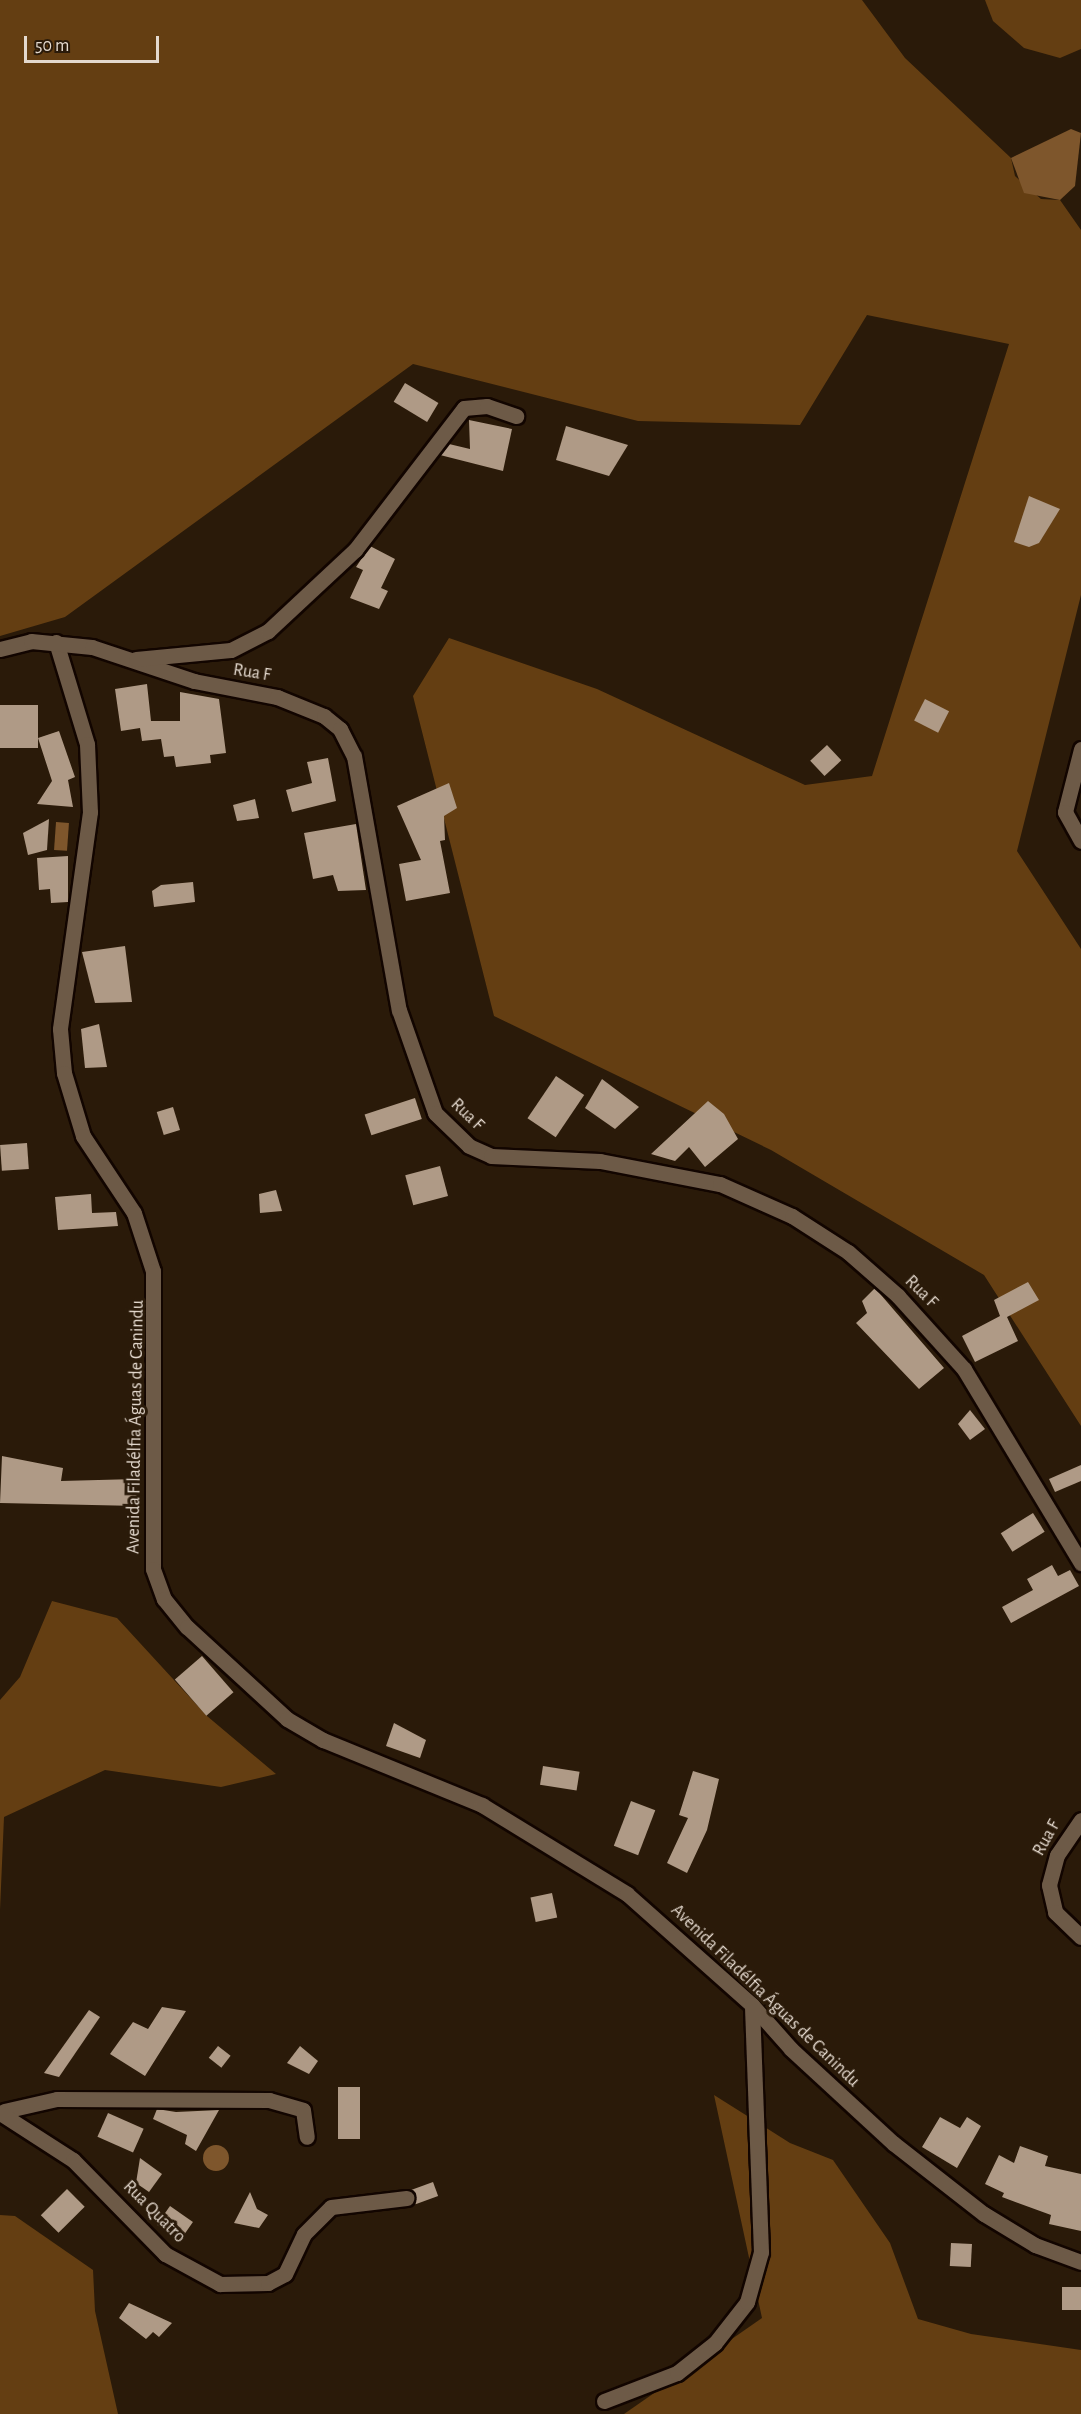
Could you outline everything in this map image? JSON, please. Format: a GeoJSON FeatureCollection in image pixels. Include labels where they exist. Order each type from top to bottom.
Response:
{"type":"FeatureCollection","features":[{"type":"Feature","properties":{"kind":"street"},"geometry":{"type":"LineString","coordinates":[[126,659],[215,653],[249,642],[355,550],[464,408],[487,406],[516,416]]}},
{"type":"Feature","properties":{"kind":"street","name":"Rua F"},"geometry":{"type":"LineString","coordinates":[[0,649],[56,642],[126,659],[249,695],[276,697],[324,716],[340,729],[354,756],[412,1060],[435,1113],[451,1130],[491,1156],[600,1161],[720,1184],[792,1216],[848,1252],[898,1296],[964,1369],[1081,1563]]}},
{"type":"Feature","properties":{"kind":"street","name":"Avenida Filadélfia Águas de Canindu"},"geometry":{"type":"LineString","coordinates":[[56,642],[87,744],[90,812],[60,1029],[64,1073],[83,1136],[124,1197],[150,1251],[157,1293],[153,1569],[164,1599],[187,1627],[287,1719],[322,1740],[482,1805],[627,1894],[752,2005],[791,2049],[902,2150],[984,2214],[1035,2245],[1081,2262]]}},
{"type":"Feature","properties":{"kind":"street"},"geometry":{"type":"LineString","coordinates":[[1081,749],[1065,812],[1081,841]]}},
{"type":"Feature","properties":{"kind":"street","name":"Rua F"},"geometry":{"type":"LineString","coordinates":[[1081,1820],[1057,1855],[1049,1885],[1055,1912],[1081,1937]]}},
{"type":"Feature","properties":{"kind":"street"},"geometry":{"type":"LineString","coordinates":[[604,2401],[677,2373],[715,2343],[747,2302],[761,2252],[752,2005]]}},
{"type":"Feature","properties":{"kind":"street"},"geometry":{"type":"LineString","coordinates":[[2,2112],[57,2099],[269,2100],[303,2110],[307,2137]]}},
{"type":"Feature","properties":{"kind":"street","name":"Rua Quatro"},"geometry":{"type":"LineString","coordinates":[[2,2112],[73,2160],[165,2254],[220,2284],[268,2283],[285,2274],[304,2234],[331,2207],[406,2198]]}},
{"type":"Feature","properties":{"kind":"shaded area"},"geometry":{"type":"Polygon","coordinates":[[[0,0],[862,0],[905,58],[1011,158],[1015,176],[1041,199],[1060,200],[1081,230],[1081,595],[1017,851],[1081,949],[1081,1426],[984,1275],[771,1150],[494,1016],[413,696],[449,638],[597,689],[805,785],[872,776],[1009,344],[867,315],[800,425],[638,421],[413,364],[65,617],[0,636],[0,0]]]}},
{"type":"Feature","properties":{"kind":"shaded area"},"geometry":{"type":"Polygon","coordinates":[[[985,0],[1081,0],[1081,49],[1060,58],[1024,48],[993,21],[985,0]]]}},
{"type":"Feature","properties":{"kind":"shaded area"},"geometry":{"type":"Polygon","coordinates":[[[1071,129],[1081,133],[1075,186],[1060,200],[1024,193],[1011,158],[1071,129]]]}},
{"type":"Feature","properties":{"kind":"shaded area"},"geometry":{"type":"Polygon","coordinates":[[[56,822],[69,823],[67,851],[54,850],[56,822]]]}},
{"type":"Feature","properties":{"kind":"shaded area"},"geometry":{"type":"Polygon","coordinates":[[[52,1601],[117,1618],[207,1716],[276,1774],[221,1787],[105,1770],[4,1817],[0,1910],[0,1700],[20,1677],[52,1601]]]}},
{"type":"Feature","properties":{"kind":"shaded area"},"geometry":{"type":"Polygon","coordinates":[[[714,2095],[790,2143],[833,2160],[890,2243],[918,2319],[971,2334],[1081,2350],[1081,2414],[624,2414],[762,2318],[714,2095]]]}},
{"type":"Feature","properties":{"kind":"shaded area"},"geometry":{"type":"Polygon","coordinates":[[[216,2145],[225,2149],[229,2158],[225,2167],[216,2171],[207,2167],[203,2158],[207,2149],[216,2145]]]}},
{"type":"Feature","properties":{"kind":"shaded area"},"geometry":{"type":"Polygon","coordinates":[[[0,2215],[15,2216],[93,2270],[95,2311],[118,2414],[0,2414],[0,2215]]]}},
{"type":"Feature","properties":{"kind":"building"},"geometry":{"type":"Polygon","coordinates":[[[405,383],[438,403],[427,422],[394,402],[405,383]]]}},
{"type":"Feature","properties":{"kind":"building"},"geometry":{"type":"Polygon","coordinates":[[[469,420],[512,429],[503,471],[440,455],[449,444],[470,449],[469,420]]]}},
{"type":"Feature","properties":{"kind":"building"},"geometry":{"type":"Polygon","coordinates":[[[566,426],[628,445],[609,476],[556,460],[566,426]]]}},
{"type":"Feature","properties":{"kind":"building"},"geometry":{"type":"Polygon","coordinates":[[[1029,496],[1060,509],[1039,543],[1029,547],[1014,542],[1029,496]]]}},
{"type":"Feature","properties":{"kind":"building"},"geometry":{"type":"Polygon","coordinates":[[[370,546],[395,559],[381,588],[388,591],[379,609],[350,598],[363,570],[356,567],[370,546]]]}},
{"type":"Feature","properties":{"kind":"building"},"geometry":{"type":"Polygon","coordinates":[[[147,684],[151,721],[180,721],[180,692],[219,699],[226,753],[210,755],[211,763],[176,767],[174,756],[164,757],[161,739],[142,741],[140,728],[121,731],[115,689],[147,684]]]}},
{"type":"Feature","properties":{"kind":"building"},"geometry":{"type":"Polygon","coordinates":[[[925,699],[949,711],[938,733],[914,720],[925,699]]]}},
{"type":"Feature","properties":{"kind":"building"},"geometry":{"type":"Polygon","coordinates":[[[0,705],[38,705],[38,748],[0,748],[0,705]]]}},
{"type":"Feature","properties":{"kind":"building"},"geometry":{"type":"Polygon","coordinates":[[[59,731],[75,777],[68,780],[73,807],[37,804],[52,781],[38,738],[59,731]]]}},
{"type":"Feature","properties":{"kind":"building"},"geometry":{"type":"Polygon","coordinates":[[[827,745],[841,760],[825,776],[810,761],[827,745]]]}},
{"type":"Feature","properties":{"kind":"building"},"geometry":{"type":"Polygon","coordinates":[[[328,758],[336,801],[292,812],[286,790],[312,783],[307,762],[328,758]]]}},
{"type":"Feature","properties":{"kind":"building"},"geometry":{"type":"Polygon","coordinates":[[[449,783],[457,808],[444,816],[445,840],[440,841],[450,893],[406,901],[399,864],[421,860],[397,806],[449,783]]]}},
{"type":"Feature","properties":{"kind":"building"},"geometry":{"type":"Polygon","coordinates":[[[255,799],[259,818],[237,821],[233,805],[255,799]]]}},
{"type":"Feature","properties":{"kind":"building"},"geometry":{"type":"Polygon","coordinates":[[[49,819],[47,850],[28,855],[23,833],[49,819]]]}},
{"type":"Feature","properties":{"kind":"building"},"geometry":{"type":"Polygon","coordinates":[[[356,824],[366,890],[338,891],[333,875],[313,879],[304,833],[356,824]]]}},
{"type":"Feature","properties":{"kind":"building"},"geometry":{"type":"Polygon","coordinates":[[[68,856],[68,902],[51,903],[50,889],[39,890],[37,858],[68,856]]]}},
{"type":"Feature","properties":{"kind":"building"},"geometry":{"type":"Polygon","coordinates":[[[193,882],[195,902],[154,907],[152,891],[161,885],[193,882]]]}},
{"type":"Feature","properties":{"kind":"building"},"geometry":{"type":"Polygon","coordinates":[[[125,946],[132,1002],[95,1003],[82,952],[125,946]]]}},
{"type":"Feature","properties":{"kind":"building"},"geometry":{"type":"Polygon","coordinates":[[[99,1024],[107,1067],[85,1068],[81,1029],[99,1024]]]}},
{"type":"Feature","properties":{"kind":"building"},"geometry":{"type":"Polygon","coordinates":[[[556,1076],[584,1095],[556,1137],[527,1118],[556,1076]]]}},
{"type":"Feature","properties":{"kind":"building"},"geometry":{"type":"Polygon","coordinates":[[[602,1079],[639,1107],[615,1129],[585,1108],[602,1079]]]}},
{"type":"Feature","properties":{"kind":"building"},"geometry":{"type":"Polygon","coordinates":[[[415,1098],[422,1119],[371,1135],[365,1114],[415,1098]]]}},
{"type":"Feature","properties":{"kind":"building"},"geometry":{"type":"Polygon","coordinates":[[[708,1101],[724,1114],[738,1139],[705,1167],[689,1147],[675,1161],[651,1154],[708,1101]]]}},
{"type":"Feature","properties":{"kind":"building"},"geometry":{"type":"Polygon","coordinates":[[[173,1107],[180,1130],[164,1135],[157,1112],[173,1107]]]}},
{"type":"Feature","properties":{"kind":"building"},"geometry":{"type":"Polygon","coordinates":[[[27,1143],[29,1169],[2,1171],[0,1145],[27,1143]]]}},
{"type":"Feature","properties":{"kind":"building"},"geometry":{"type":"Polygon","coordinates":[[[440,1166],[448,1196],[413,1205],[405,1175],[440,1166]]]}},
{"type":"Feature","properties":{"kind":"building"},"geometry":{"type":"Polygon","coordinates":[[[276,1190],[282,1211],[260,1213],[259,1194],[276,1190]]]}},
{"type":"Feature","properties":{"kind":"building"},"geometry":{"type":"Polygon","coordinates":[[[91,1194],[92,1213],[116,1212],[118,1226],[58,1230],[55,1197],[91,1194]]]}},
{"type":"Feature","properties":{"kind":"building"},"geometry":{"type":"Polygon","coordinates":[[[1028,1282],[1039,1300],[1007,1317],[1018,1341],[975,1362],[962,1336],[1000,1316],[994,1300],[1028,1282]]]}},
{"type":"Feature","properties":{"kind":"building"},"geometry":{"type":"Polygon","coordinates":[[[875,1288],[944,1368],[919,1389],[856,1323],[867,1313],[862,1301],[875,1288]]]}},
{"type":"Feature","properties":{"kind":"building"},"geometry":{"type":"Polygon","coordinates":[[[970,1410],[985,1429],[970,1440],[958,1424],[970,1410]]]}},
{"type":"Feature","properties":{"kind":"building"},"geometry":{"type":"Polygon","coordinates":[[[2,1456],[63,1468],[61,1481],[136,1479],[138,1506],[0,1503],[2,1456]]]}},
{"type":"Feature","properties":{"kind":"building"},"geometry":{"type":"Polygon","coordinates":[[[1081,1465],[1081,1481],[1055,1492],[1049,1479],[1081,1465]]]}},
{"type":"Feature","properties":{"kind":"building"},"geometry":{"type":"Polygon","coordinates":[[[1033,1513],[1045,1532],[1012,1552],[1001,1533],[1033,1513]]]}},
{"type":"Feature","properties":{"kind":"building"},"geometry":{"type":"Polygon","coordinates":[[[1052,1565],[1058,1576],[1070,1570],[1079,1586],[1011,1623],[1002,1607],[1033,1590],[1027,1579],[1052,1565]]]}},
{"type":"Feature","properties":{"kind":"building"},"geometry":{"type":"Polygon","coordinates":[[[202,1656],[233,1692],[206,1716],[175,1680],[202,1656]]]}},
{"type":"Feature","properties":{"kind":"building"},"geometry":{"type":"Polygon","coordinates":[[[394,1723],[426,1740],[420,1758],[386,1746],[394,1723]]]}},
{"type":"Feature","properties":{"kind":"building"},"geometry":{"type":"Polygon","coordinates":[[[543,1766],[580,1772],[577,1791],[540,1785],[543,1766]]]}},
{"type":"Feature","properties":{"kind":"building"},"geometry":{"type":"Polygon","coordinates":[[[693,1771],[719,1779],[707,1830],[687,1873],[667,1863],[688,1818],[679,1815],[693,1771]]]}},
{"type":"Feature","properties":{"kind":"building"},"geometry":{"type":"Polygon","coordinates":[[[631,1801],[655,1810],[638,1855],[614,1846],[631,1801]]]}},
{"type":"Feature","properties":{"kind":"building"},"geometry":{"type":"Polygon","coordinates":[[[552,1893],[557,1917],[536,1922],[530,1898],[552,1893]]]}},
{"type":"Feature","properties":{"kind":"building"},"geometry":{"type":"Polygon","coordinates":[[[162,2007],[186,2011],[145,2076],[110,2054],[133,2022],[148,2029],[162,2007]]]}},
{"type":"Feature","properties":{"kind":"building"},"geometry":{"type":"Polygon","coordinates":[[[89,2010],[100,2017],[59,2077],[44,2073],[89,2010]]]}},
{"type":"Feature","properties":{"kind":"building"},"geometry":{"type":"Polygon","coordinates":[[[218,2046],[231,2056],[221,2068],[209,2058],[218,2046]]]}},
{"type":"Feature","properties":{"kind":"building"},"geometry":{"type":"Polygon","coordinates":[[[300,2046],[318,2061],[309,2074],[287,2063],[300,2046]]]}},
{"type":"Feature","properties":{"kind":"building"},"geometry":{"type":"Polygon","coordinates":[[[338,2087],[360,2087],[360,2139],[338,2139],[338,2087]]]}},
{"type":"Feature","properties":{"kind":"building"},"geometry":{"type":"Polygon","coordinates":[[[157,2109],[176,2112],[219,2110],[196,2151],[185,2144],[187,2135],[153,2119],[157,2109]]]}},
{"type":"Feature","properties":{"kind":"building"},"geometry":{"type":"Polygon","coordinates":[[[108,2113],[144,2129],[133,2153],[97,2137],[108,2113]]]}},
{"type":"Feature","properties":{"kind":"building"},"geometry":{"type":"Polygon","coordinates":[[[940,2117],[960,2128],[967,2117],[981,2126],[957,2168],[922,2147],[940,2117]]]}},
{"type":"Feature","properties":{"kind":"building"},"geometry":{"type":"Polygon","coordinates":[[[1020,2146],[1048,2156],[1045,2166],[1081,2174],[1081,2231],[1049,2224],[1051,2215],[1002,2197],[1004,2193],[985,2184],[999,2155],[1014,2163],[1020,2146]]]}},
{"type":"Feature","properties":{"kind":"building"},"geometry":{"type":"Polygon","coordinates":[[[140,2158],[162,2174],[149,2192],[136,2183],[140,2158]]]}},
{"type":"Feature","properties":{"kind":"building"},"geometry":{"type":"Polygon","coordinates":[[[433,2182],[438,2196],[416,2204],[410,2190],[433,2182]]]}},
{"type":"Feature","properties":{"kind":"building"},"geometry":{"type":"Polygon","coordinates":[[[67,2189],[85,2207],[59,2233],[41,2215],[67,2189]]]}},
{"type":"Feature","properties":{"kind":"building"},"geometry":{"type":"Polygon","coordinates":[[[250,2192],[257,2209],[268,2215],[259,2228],[234,2223],[250,2192]]]}},
{"type":"Feature","properties":{"kind":"building"},"geometry":{"type":"Polygon","coordinates":[[[170,2206],[193,2222],[180,2241],[157,2225],[170,2206]]]}},
{"type":"Feature","properties":{"kind":"building"},"geometry":{"type":"Polygon","coordinates":[[[951,2243],[972,2244],[971,2267],[950,2266],[951,2243]]]}},
{"type":"Feature","properties":{"kind":"building"},"geometry":{"type":"Polygon","coordinates":[[[1062,2287],[1081,2287],[1081,2310],[1062,2310],[1062,2287]]]}},
{"type":"Feature","properties":{"kind":"building"},"geometry":{"type":"Polygon","coordinates":[[[129,2303],[172,2323],[159,2337],[153,2332],[146,2339],[119,2318],[129,2303]]]}}]}
